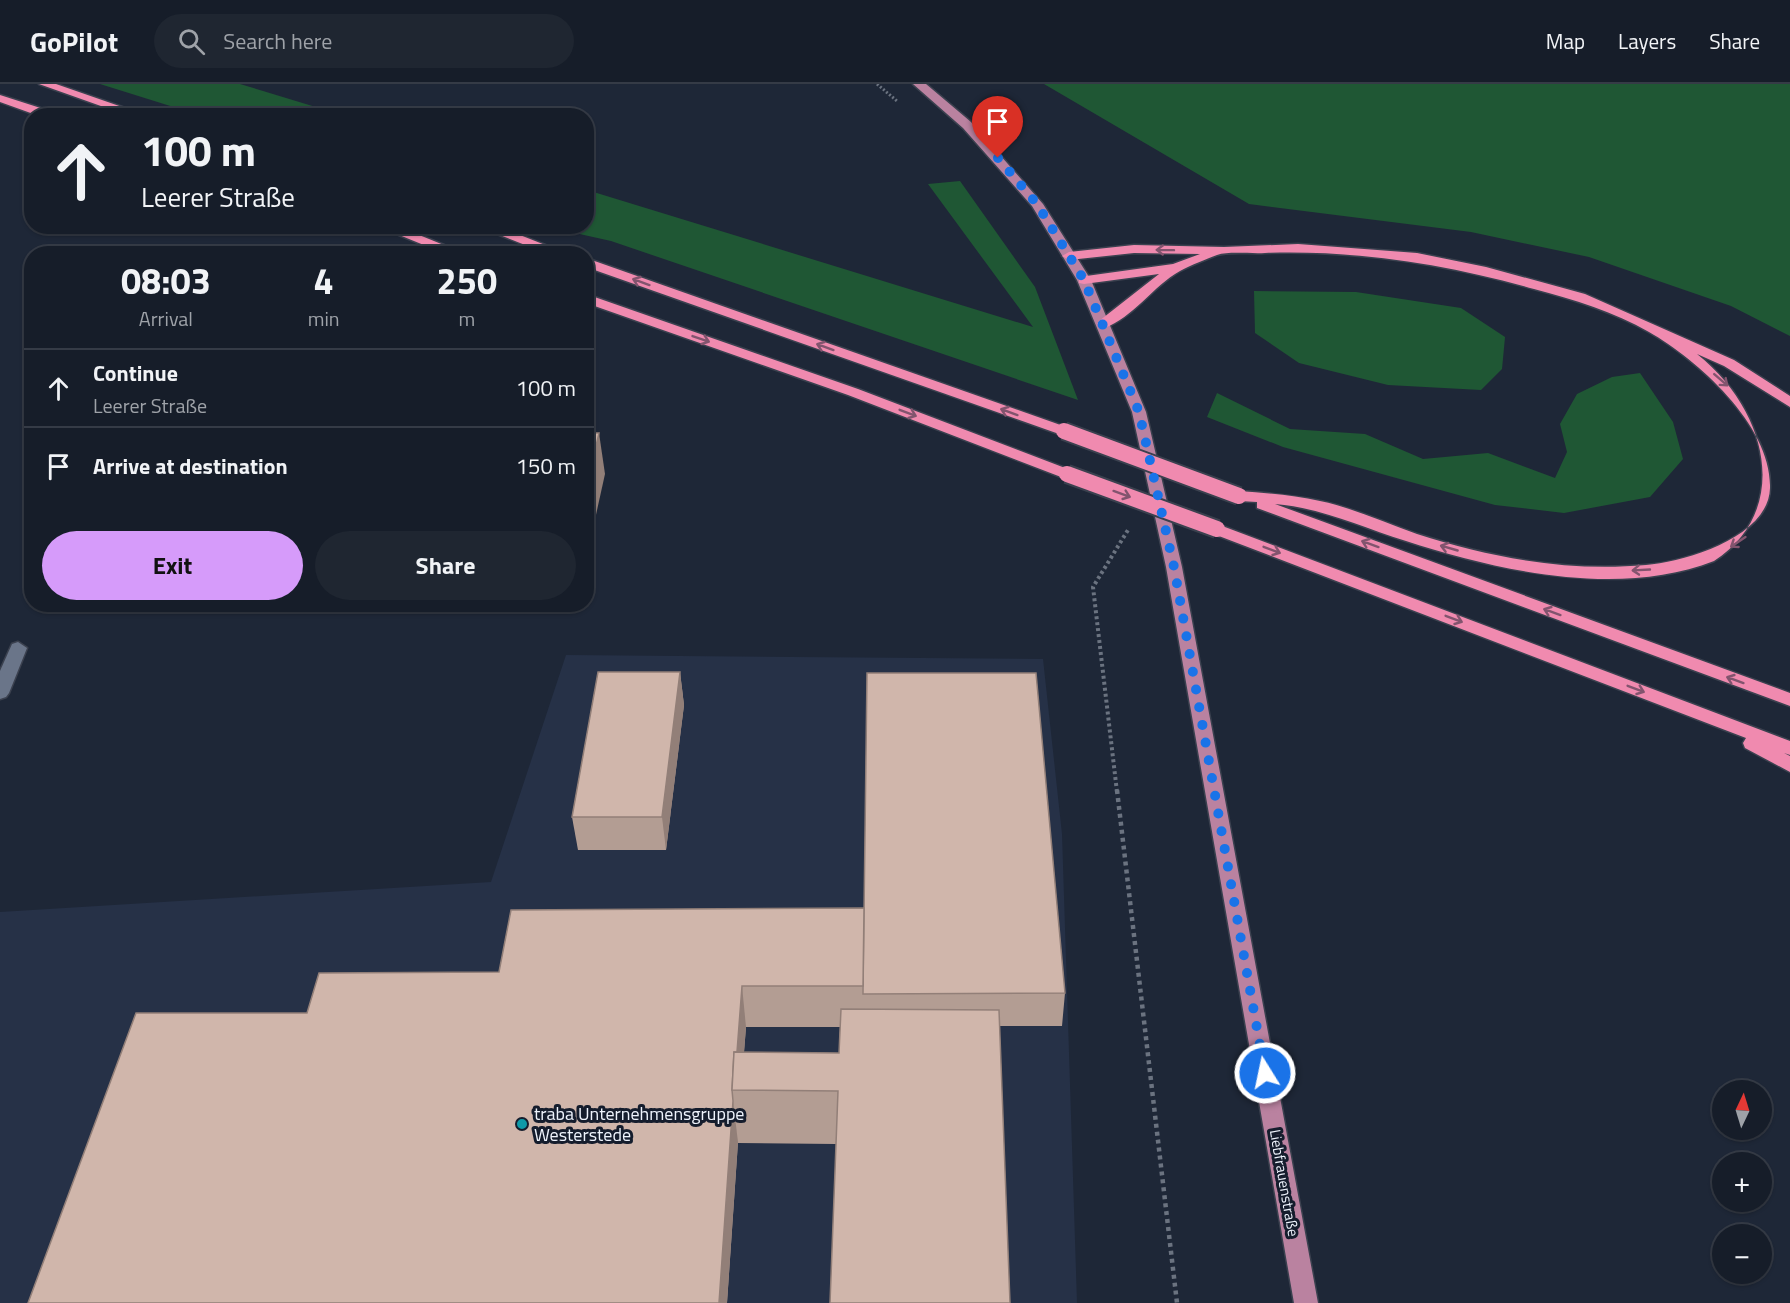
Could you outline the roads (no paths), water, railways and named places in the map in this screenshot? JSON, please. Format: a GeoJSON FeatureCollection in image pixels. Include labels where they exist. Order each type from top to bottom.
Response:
{"type":"FeatureCollection","features":[{"type":"Feature","properties":{"kind":"highway"},"geometry":{"type":"LineString","coordinates":[[45,84],[118,108]]}},
{"type":"Feature","properties":{"kind":"highway"},"geometry":{"type":"LineString","coordinates":[[0,98],[29,108]]}},
{"type":"Feature","properties":{"kind":"highway"},"geometry":{"type":"LineString","coordinates":[[405,234],[438,246]]}},
{"type":"Feature","properties":{"kind":"highway"},"geometry":{"type":"LineString","coordinates":[[505,234],[539,246]]}},
{"type":"Feature","properties":{"kind":"highway"},"geometry":{"type":"LineString","coordinates":[[1069,256],[1134,249],[1224,251],[1298,248],[1417,257],[1541,285],[1580,297],[1729,363],[1790,403]]}},
{"type":"Feature","properties":{"kind":"highway"},"geometry":{"type":"LineString","coordinates":[[1084,280],[1175,268],[1224,251]]}},
{"type":"Feature","properties":{"kind":"highway"},"geometry":{"type":"LineString","coordinates":[[594,265],[1064,431],[1790,700]]}},
{"type":"Feature","properties":{"kind":"highway"},"geometry":{"type":"LineString","coordinates":[[1104,324],[1175,268]]}},
{"type":"Feature","properties":{"kind":"highway"},"geometry":{"type":"LineString","coordinates":[[594,301],[853,392],[1790,748]]}},
{"type":"Feature","properties":{"kind":"highway"},"geometry":{"type":"LineString","coordinates":[[1239,496],[1308,503],[1487,559],[1537,568],[1590,572],[1659,569],[1699,561],[1738,545],[1761,522],[1778,494],[1776,471],[1762,430],[1735,393],[1704,365],[1658,332]]}},
{"type":"Feature","properties":{"kind":"highway"},"geometry":{"type":"LineString","coordinates":[[1704,715],[1790,765]]}},
{"type":"Feature","properties":{"kind":"main road","name":"Liebfrauenstraße"},"geometry":{"type":"LineString","coordinates":[[919,84],[967,125],[1037,204],[1084,280],[1139,412],[1174,567],[1306,1303]]}},
{"type":"Feature","properties":{"kind":"street"},"geometry":{"type":"LineString","coordinates":[[0,693],[18,648]]}},
{"type":"Feature","properties":{"kind":"place","name":"traba Unternehmensgruppe Westerstede"},"geometry":{"type":"Point","coordinates":[522,1124]}}]}
